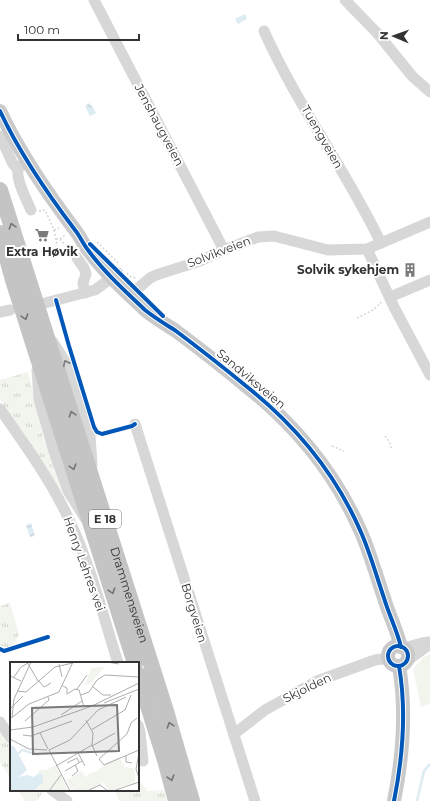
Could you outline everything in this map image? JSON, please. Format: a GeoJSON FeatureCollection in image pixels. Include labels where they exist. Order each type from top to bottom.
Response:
{"type":"FeatureCollection","features":[{"type":"Feature","properties":{"kind":"highway","name":"E 18"},"geometry":{"type":"LineString","coordinates":[[0,190],[21,278]]}},
{"type":"Feature","properties":{"kind":"highway","name":"E 18"},"geometry":{"type":"LineString","coordinates":[[0,233],[21,278]]}},
{"type":"Feature","properties":{"kind":"highway","name":"Drammensveien"},"geometry":{"type":"LineString","coordinates":[[21,278],[47,334],[166,711],[192,801]]}},
{"type":"Feature","properties":{"kind":"highway","name":"Drammensveien"},"geometry":{"type":"LineString","coordinates":[[21,278],[34,346],[135,662]]}},
{"type":"Feature","properties":{"kind":"highway"},"geometry":{"type":"LineString","coordinates":[[139,677],[176,801]]}},
{"type":"Feature","properties":{"kind":"main road","name":"Sandviksveien"},"geometry":{"type":"LineString","coordinates":[[0,111],[23,165],[56,204],[71,233],[88,250],[118,271],[133,293],[159,322],[174,330],[247,386],[294,430],[315,455],[350,509],[371,558],[399,655],[404,731],[394,801]]}},
{"type":"Feature","properties":{"kind":"street","name":"Jenshaugveien"},"geometry":{"type":"LineString","coordinates":[[94,0],[224,250]]}},
{"type":"Feature","properties":{"kind":"street"},"geometry":{"type":"LineString","coordinates":[[345,0],[378,34],[412,76],[430,92]]}},
{"type":"Feature","properties":{"kind":"street","name":"Tuengveien"},"geometry":{"type":"LineString","coordinates":[[264,31],[284,72],[349,183],[381,243]]}},
{"type":"Feature","properties":{"kind":"street"},"geometry":{"type":"LineString","coordinates":[[0,136],[13,164],[23,165],[18,176],[31,210]]}},
{"type":"Feature","properties":{"kind":"street","name":"Solvikveien"},"geometry":{"type":"LineString","coordinates":[[133,293],[156,274],[200,261],[258,237],[274,236],[328,250],[367,249],[430,222]]}},
{"type":"Feature","properties":{"kind":"street"},"geometry":{"type":"LineString","coordinates":[[367,249],[385,299],[430,375]]}},
{"type":"Feature","properties":{"kind":"street"},"geometry":{"type":"LineString","coordinates":[[77,258],[86,274],[83,283],[85,293]]}},
{"type":"Feature","properties":{"kind":"street"},"geometry":{"type":"LineString","coordinates":[[45,303],[95,290],[118,271]]}},
{"type":"Feature","properties":{"kind":"street"},"geometry":{"type":"LineString","coordinates":[[385,299],[430,280]]}},
{"type":"Feature","properties":{"kind":"street","name":"Henry Lehres vei"},"geometry":{"type":"LineString","coordinates":[[0,409],[34,458],[65,511],[77,538],[118,662]]}},
{"type":"Feature","properties":{"kind":"street","name":"Borgveien"},"geometry":{"type":"LineString","coordinates":[[135,424],[255,801]]}},
{"type":"Feature","properties":{"kind":"street"},"geometry":{"type":"LineString","coordinates":[[399,655],[430,643]]}},
{"type":"Feature","properties":{"kind":"street","name":"Skjolden"},"geometry":{"type":"LineString","coordinates":[[234,734],[265,710],[317,681],[375,660],[399,655]]}},
{"type":"Feature","properties":{"kind":"street"},"geometry":{"type":"LineString","coordinates":[[0,722],[10,737]]}},
{"type":"Feature","properties":{"kind":"street"},"geometry":{"type":"LineString","coordinates":[[139,728],[143,761]]}},
{"type":"Feature","properties":{"kind":"street"},"geometry":{"type":"LineString","coordinates":[[53,791],[67,801]]}},
{"type":"Feature","properties":{"kind":"path"},"geometry":{"type":"LineString","coordinates":[[31,210],[34,212],[45,210],[54,230],[58,249],[66,251],[66,246],[60,239]]}},
{"type":"Feature","properties":{"kind":"path"},"geometry":{"type":"LineString","coordinates":[[54,230],[59,228]]}},
{"type":"Feature","properties":{"kind":"path"},"geometry":{"type":"LineString","coordinates":[[56,240],[71,233]]}},
{"type":"Feature","properties":{"kind":"path"},"geometry":{"type":"LineString","coordinates":[[92,237],[118,271],[135,278],[139,278],[146,273],[150,278]]}},
{"type":"Feature","properties":{"kind":"path"},"geometry":{"type":"LineString","coordinates":[[356,318],[373,310],[385,299]]}},
{"type":"Feature","properties":{"kind":"path"},"geometry":{"type":"LineString","coordinates":[[385,436],[389,441],[392,450]]}},
{"type":"Feature","properties":{"kind":"path"},"geometry":{"type":"LineString","coordinates":[[332,446],[344,450]]}},
{"type":"Feature","properties":{"kind":"green space"},"geometry":{"type":"Polygon","coordinates":[[[28,372],[43,437],[64,499],[0,399],[0,380],[28,372]]]}},
{"type":"Feature","properties":{"kind":"green space"},"geometry":{"type":"Polygon","coordinates":[[[10,603],[19,634],[13,648],[0,646],[0,606],[10,603]]]}},
{"type":"Feature","properties":{"kind":"green space"},"geometry":{"type":"Polygon","coordinates":[[[430,654],[430,703],[421,707],[413,669],[423,658],[430,654]]]}},
{"type":"Feature","properties":{"kind":"green space"},"geometry":{"type":"Polygon","coordinates":[[[0,725],[10,740],[10,777],[0,762],[0,725]]]}},
{"type":"Feature","properties":{"kind":"green space"},"geometry":{"type":"Polygon","coordinates":[[[139,779],[147,791],[165,790],[167,801],[119,801],[115,791],[139,791],[139,779]]]}},
{"type":"Feature","properties":{"kind":"green space"},"geometry":{"type":"Polygon","coordinates":[[[19,791],[43,791],[37,801],[25,801],[19,791]]]}},
{"type":"Feature","properties":{"kind":"water"},"geometry":{"type":"Polygon","coordinates":[[[245,14],[247,19],[238,24],[235,19],[245,14]]]}},
{"type":"Feature","properties":{"kind":"water"},"geometry":{"type":"Polygon","coordinates":[[[90,103],[96,113],[90,116],[85,106],[90,103]]]}},
{"type":"Feature","properties":{"kind":"water"},"geometry":{"type":"Polygon","coordinates":[[[31,523],[35,536],[30,537],[26,525],[31,523]]]}},
{"type":"Feature","properties":{"kind":"waterway"},"geometry":{"type":"LineString","coordinates":[[417,801],[424,771],[430,764]]}},
{"type":"Feature","properties":{"kind":"cycle path"},"geometry":{"type":"LineString","coordinates":[[0,111],[16,143],[34,173],[77,232],[86,248],[108,274],[145,310],[176,331],[264,401],[297,433],[326,469],[350,509],[364,538],[401,647]]}},
{"type":"Feature","properties":{"kind":"cycle path"},"geometry":{"type":"LineString","coordinates":[[90,244],[163,316]]}},
{"type":"Feature","properties":{"kind":"cycle path"},"geometry":{"type":"LineString","coordinates":[[56,300],[94,427],[97,432],[102,434],[135,424]]}},
{"type":"Feature","properties":{"kind":"cycle path"},"geometry":{"type":"LineString","coordinates":[[0,649],[4,651],[48,637]]}},
{"type":"Feature","properties":{"kind":"cycle path"},"geometry":{"type":"LineString","coordinates":[[398,646],[405,649],[408,656],[405,663],[398,666],[391,663],[388,656],[391,649],[398,646]]}},
{"type":"Feature","properties":{"kind":"cycle path"},"geometry":{"type":"LineString","coordinates":[[394,801],[400,767],[403,734],[403,700],[399,666]]}},
{"type":"Feature","properties":{"kind":"place","name":"Extra Høvik"},"geometry":{"type":"Point","coordinates":[42,235]}},
{"type":"Feature","properties":{"kind":"place","name":"Solvik sykehjem"},"geometry":{"type":"Point","coordinates":[410,270]}}]}
